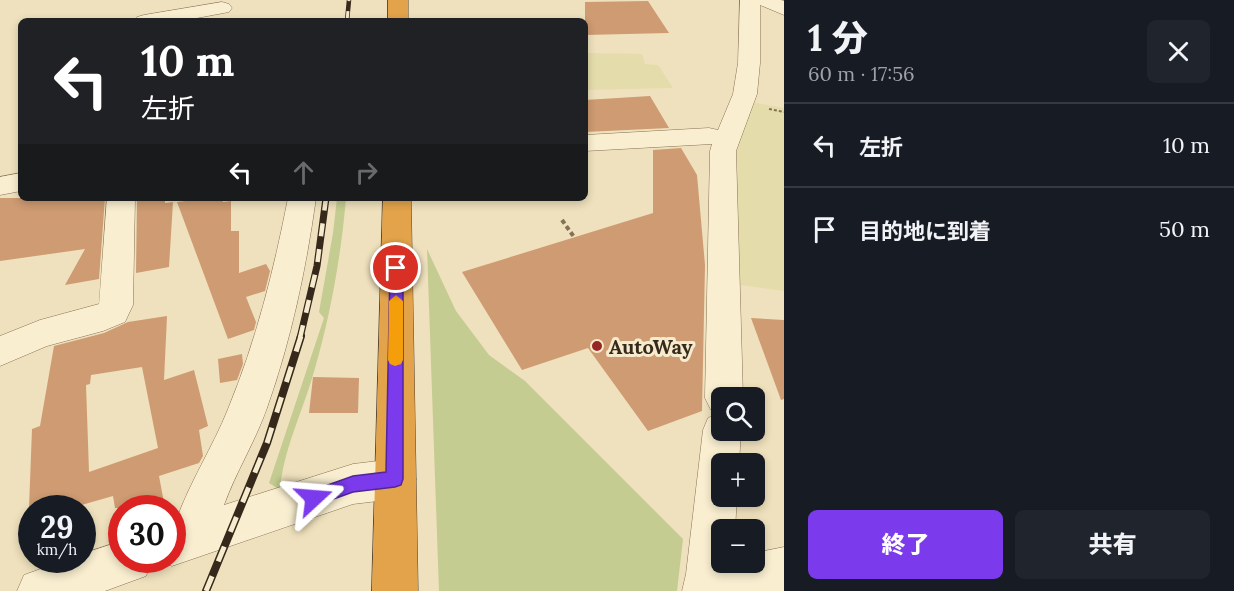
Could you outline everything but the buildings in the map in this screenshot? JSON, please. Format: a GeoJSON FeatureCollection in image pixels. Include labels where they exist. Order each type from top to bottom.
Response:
{"type":"FeatureCollection","features":[{"type":"Feature","properties":{"kind":"highway"},"geometry":{"type":"LineString","coordinates":[[398,0],[398,18]]}},
{"type":"Feature","properties":{"kind":"highway"},"geometry":{"type":"LineString","coordinates":[[395,591],[397,201]]}},
{"type":"Feature","properties":{"kind":"street"},"geometry":{"type":"LineString","coordinates":[[724,387],[721,184],[723,151],[745,94],[749,63],[750,0]]}},
{"type":"Feature","properties":{"kind":"street"},"geometry":{"type":"LineString","coordinates":[[765,0],[784,9]]}},
{"type":"Feature","properties":{"kind":"street"},"geometry":{"type":"LineString","coordinates":[[166,18],[223,10]]}},
{"type":"Feature","properties":{"kind":"street"},"geometry":{"type":"LineString","coordinates":[[588,143],[709,136],[726,139]]}},
{"type":"Feature","properties":{"kind":"street"},"geometry":{"type":"LineString","coordinates":[[0,186],[18,183]]}},
{"type":"Feature","properties":{"kind":"street"},"geometry":{"type":"LineString","coordinates":[[0,351],[40,334],[103,318],[113,313],[116,305],[121,201]]}},
{"type":"Feature","properties":{"kind":"street"},"geometry":{"type":"LineString","coordinates":[[186,536],[201,510],[246,411],[272,335],[290,268],[301,201]]}},
{"type":"Feature","properties":{"kind":"street"},"geometry":{"type":"LineString","coordinates":[[721,441],[707,583],[760,576],[784,570]]}},
{"type":"Feature","properties":{"kind":"street"},"geometry":{"type":"LineString","coordinates":[[186,540],[353,484],[395,479]]}},
{"type":"Feature","properties":{"kind":"street"},"geometry":{"type":"LineString","coordinates":[[40,591],[108,568]]}},
{"type":"Feature","properties":{"kind":"path"},"geometry":{"type":"LineString","coordinates":[[562,220],[574,237]]}},
{"type":"Feature","properties":{"kind":"shaded area"},"geometry":{"type":"Polygon","coordinates":[[[588,53],[642,54],[645,64],[658,65],[673,88],[588,90],[588,53]]]}},
{"type":"Feature","properties":{"kind":"shaded area"},"geometry":{"type":"Polygon","coordinates":[[[751,102],[784,108],[784,291],[733,284],[730,159],[751,102]]]}},
{"type":"Feature","properties":{"kind":"green space"},"geometry":{"type":"Polygon","coordinates":[[[337,201],[346,201],[341,243],[325,332],[285,461],[280,490],[269,483],[324,318],[319,312],[337,201]]]}},
{"type":"Feature","properties":{"kind":"green space"},"geometry":{"type":"Polygon","coordinates":[[[427,249],[456,311],[489,355],[525,381],[683,539],[677,591],[439,591],[427,249]]]}},
{"type":"Feature","properties":{"kind":"railway"},"geometry":{"type":"LineString","coordinates":[[347,18],[349,0]]}},
{"type":"Feature","properties":{"kind":"railway"},"geometry":{"type":"LineString","coordinates":[[300,338],[317,266],[326,201]]}},
{"type":"Feature","properties":{"kind":"railway"},"geometry":{"type":"LineString","coordinates":[[206,591],[267,443],[301,336]]}},
{"type":"Feature","properties":{"kind":"slow traffic"},"geometry":{"type":"LineString","coordinates":[[395,360],[396,301]]}},
{"type":"Feature","properties":{"kind":"place","name":"AutoWay"},"geometry":{"type":"Point","coordinates":[597,346]}},
{"type":"Feature","properties":{"kind":"route"},"geometry":{"type":"LineString","coordinates":[[314,498],[365,481],[395,479],[396,268]]}}]}
